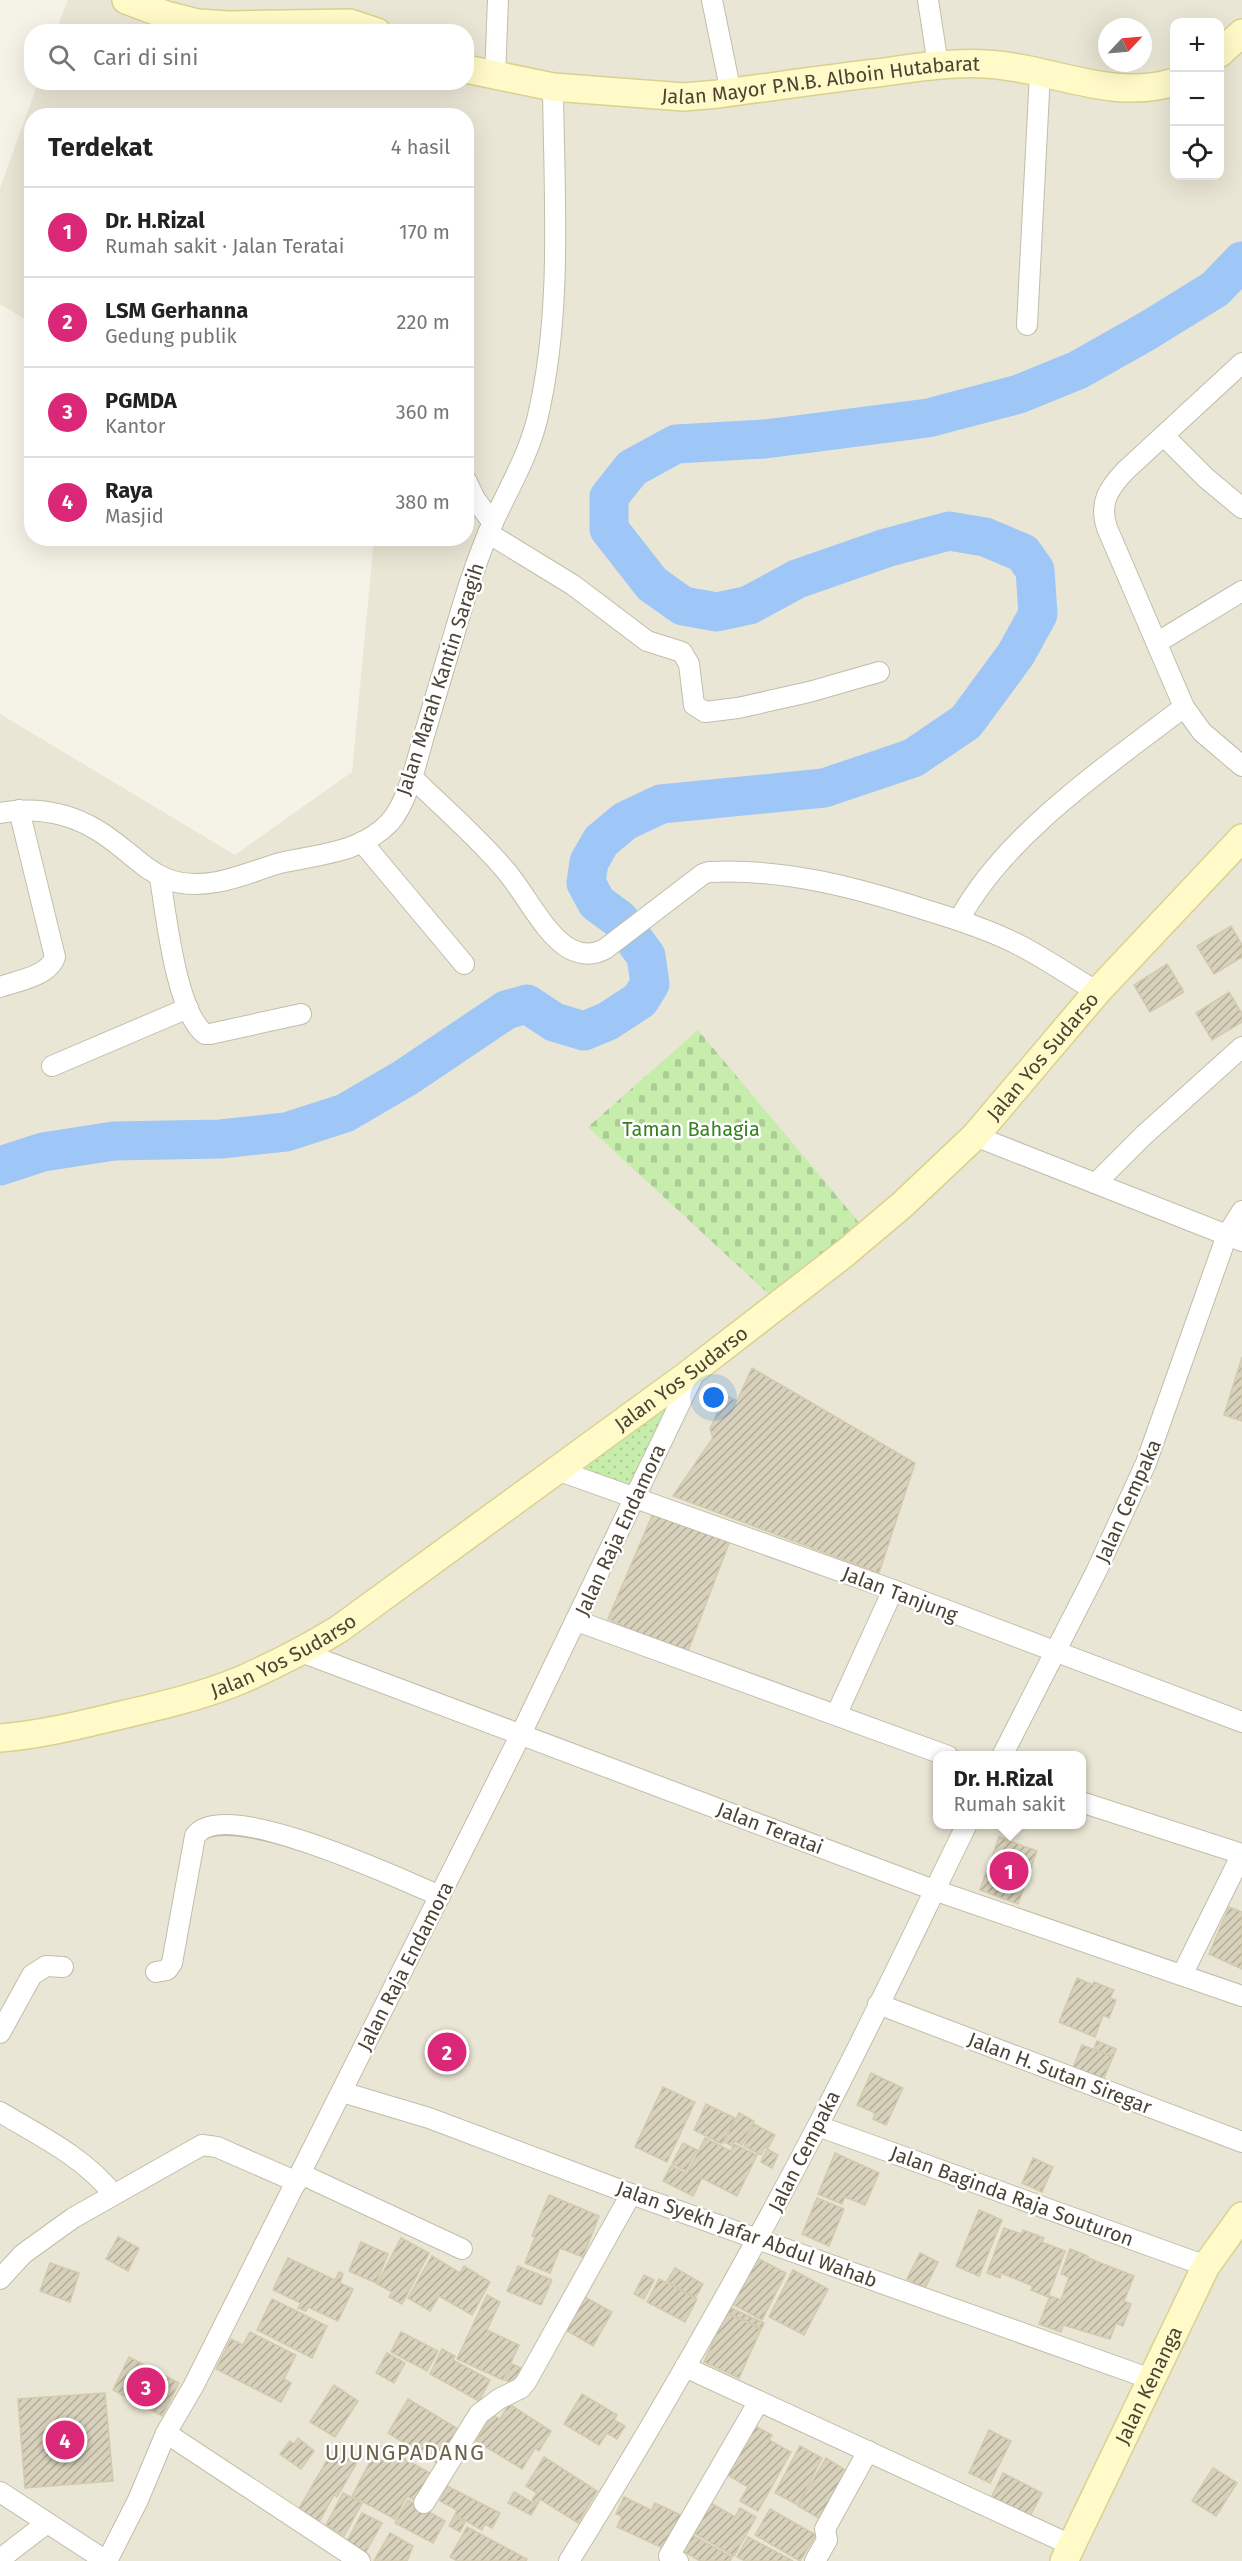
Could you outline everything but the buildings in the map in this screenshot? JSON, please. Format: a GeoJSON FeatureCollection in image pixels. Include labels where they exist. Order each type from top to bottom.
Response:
{"type":"FeatureCollection","features":[{"type":"Feature","properties":{"kind":"street"},"geometry":{"type":"LineString","coordinates":[[126,0],[166,15],[198,23],[213,24]]}},
{"type":"Feature","properties":{"kind":"street"},"geometry":{"type":"LineString","coordinates":[[495,75],[498,0]]}},
{"type":"Feature","properties":{"kind":"street"},"geometry":{"type":"LineString","coordinates":[[712,0],[731,93]]}},
{"type":"Feature","properties":{"kind":"street"},"geometry":{"type":"LineString","coordinates":[[928,0],[938,65]]}},
{"type":"Feature","properties":{"kind":"street"},"geometry":{"type":"LineString","coordinates":[[289,24],[353,24]]}},
{"type":"Feature","properties":{"kind":"street"},"geometry":{"type":"LineString","coordinates":[[1224,49],[1242,33]]}},
{"type":"Feature","properties":{"kind":"street","name":"Jalan Mayor P.N.B. Alboin Hutabarat"},"geometry":{"type":"LineString","coordinates":[[474,71],[554,87],[684,97],[731,93],[938,65],[988,64],[1128,89],[1155,88],[1170,83]]}},
{"type":"Feature","properties":{"kind":"street"},"geometry":{"type":"LineString","coordinates":[[1027,325],[1040,73]]}},
{"type":"Feature","properties":{"kind":"street","name":"Jalan Marah Kantin Saragih"},"geometry":{"type":"LineString","coordinates":[[0,813],[20,810],[53,812],[97,830],[160,878],[183,884],[220,882],[281,863],[345,850],[375,835],[395,815],[412,777],[465,598],[490,528],[526,455],[547,374],[554,318],[554,87]]}},
{"type":"Feature","properties":{"kind":"street"},"geometry":{"type":"LineString","coordinates":[[1242,363],[1112,485],[1103,506],[1107,528],[1158,642],[1184,707],[1202,732],[1242,766]]}},
{"type":"Feature","properties":{"kind":"street"},"geometry":{"type":"LineString","coordinates":[[1164,436],[1206,478],[1242,508]]}},
{"type":"Feature","properties":{"kind":"street"},"geometry":{"type":"LineString","coordinates":[[474,497],[490,528],[573,585],[647,641],[682,652],[689,663],[694,705],[705,712],[738,708],[810,692],[879,672]]}},
{"type":"Feature","properties":{"kind":"street"},"geometry":{"type":"LineString","coordinates":[[1158,642],[1242,591]]}},
{"type":"Feature","properties":{"kind":"street"},"geometry":{"type":"LineString","coordinates":[[959,920],[966,906],[995,868],[1022,839],[1078,788],[1184,707]]}},
{"type":"Feature","properties":{"kind":"street"},"geometry":{"type":"LineString","coordinates":[[412,777],[506,870],[552,932],[571,950],[589,954],[600,952],[703,874],[758,871],[800,877],[857,890],[959,920],[1019,945],[1097,992]]}},
{"type":"Feature","properties":{"kind":"street"},"geometry":{"type":"LineString","coordinates":[[0,987],[45,971],[53,964],[55,957],[20,810]]}},
{"type":"Feature","properties":{"kind":"street","name":"Jalan Yos Sudarso"},"geometry":{"type":"LineString","coordinates":[[0,1738],[24,1736],[168,1704],[240,1680],[300,1652],[339,1629],[697,1368],[844,1254],[902,1205],[975,1136],[1097,992],[1242,838]]}},
{"type":"Feature","properties":{"kind":"street"},"geometry":{"type":"LineString","coordinates":[[362,842],[464,964]]}},
{"type":"Feature","properties":{"kind":"street"},"geometry":{"type":"LineString","coordinates":[[160,878],[174,966],[196,1026],[205,1035],[301,1014]]}},
{"type":"Feature","properties":{"kind":"street"},"geometry":{"type":"LineString","coordinates":[[52,1066],[188,1008]]}},
{"type":"Feature","properties":{"kind":"street"},"geometry":{"type":"LineString","coordinates":[[1096,1184],[1143,1136],[1242,1047]]}},
{"type":"Feature","properties":{"kind":"street"},"geometry":{"type":"LineString","coordinates":[[975,1136],[1235,1238]]}},
{"type":"Feature","properties":{"kind":"street","name":"Jalan Cempaka"},"geometry":{"type":"LineString","coordinates":[[1004,1751],[1096,1572],[1146,1463],[1235,1238],[1242,1211]]}},
{"type":"Feature","properties":{"kind":"street","name":"Jalan Raja Endamora"},"geometry":{"type":"LineString","coordinates":[[106,2561],[138,2500],[166,2433],[194,2385],[299,2178],[577,1621],[697,1368]]}},
{"type":"Feature","properties":{"kind":"street","name":"Jalan Tanjung"},"geometry":{"type":"LineString","coordinates":[[557,1470],[893,1590],[1242,1722]]}},
{"type":"Feature","properties":{"kind":"street"},"geometry":{"type":"LineString","coordinates":[[837,1713],[893,1590]]}},
{"type":"Feature","properties":{"kind":"street"},"geometry":{"type":"LineString","coordinates":[[577,1621],[937,1751]]}},
{"type":"Feature","properties":{"kind":"street","name":"Jalan Teratai"},"geometry":{"type":"LineString","coordinates":[[300,1652],[934,1890],[1242,1996]]}},
{"type":"Feature","properties":{"kind":"street"},"geometry":{"type":"LineString","coordinates":[[1086,1804],[1242,1854],[1182,1975]]}},
{"type":"Feature","properties":{"kind":"street"},"geometry":{"type":"LineString","coordinates":[[156,1972],[167,1970],[172,1963],[195,1836],[202,1828],[209,1825],[229,1825],[280,1833],[330,1850],[440,1896]]}},
{"type":"Feature","properties":{"kind":"street","name":"Jalan Cempaka"},"geometry":{"type":"LineString","coordinates":[[569,2561],[685,2367],[758,2238],[818,2126],[964,1829]]}},
{"type":"Feature","properties":{"kind":"street"},"geometry":{"type":"LineString","coordinates":[[0,2033],[32,1975],[46,1966],[63,1967]]}},
{"type":"Feature","properties":{"kind":"street","name":"Jalan H. Sutan Siregar"},"geometry":{"type":"LineString","coordinates":[[878,2004],[1242,2142]]}},
{"type":"Feature","properties":{"kind":"street","name":"Jalan Syekh Jafar Abdul Wahab"},"geometry":{"type":"LineString","coordinates":[[342,2092],[429,2118],[631,2193],[1151,2379]]}},
{"type":"Feature","properties":{"kind":"street"},"geometry":{"type":"LineString","coordinates":[[0,2112],[73,2156],[94,2172],[113,2194]]}},
{"type":"Feature","properties":{"kind":"street","name":"Jalan Baginda Raja Souturon"},"geometry":{"type":"LineString","coordinates":[[818,2126],[1206,2266]]}},
{"type":"Feature","properties":{"kind":"street"},"geometry":{"type":"LineString","coordinates":[[0,2279],[23,2254],[73,2218],[185,2153],[208,2144],[299,2178],[462,2249]]}},
{"type":"Feature","properties":{"kind":"street"},"geometry":{"type":"LineString","coordinates":[[424,2502],[479,2414],[499,2399],[521,2388],[526,2382],[631,2193]]}},
{"type":"Feature","properties":{"kind":"street","name":"Jalan Kenanga"},"geometry":{"type":"LineString","coordinates":[[1069,2553],[1206,2266],[1242,2216]]}},
{"type":"Feature","properties":{"kind":"street"},"geometry":{"type":"LineString","coordinates":[[685,2367],[868,2451],[1069,2553]]}},
{"type":"Feature","properties":{"kind":"street"},"geometry":{"type":"LineString","coordinates":[[671,2559],[759,2401]]}},
{"type":"Feature","properties":{"kind":"street"},"geometry":{"type":"LineString","coordinates":[[166,2433],[360,2561]]}},
{"type":"Feature","properties":{"kind":"street"},"geometry":{"type":"LineString","coordinates":[[816,2561],[827,2540],[825,2529],[868,2451]]}},
{"type":"Feature","properties":{"kind":"street"},"geometry":{"type":"LineString","coordinates":[[0,2492],[106,2561]]}},
{"type":"Feature","properties":{"kind":"street"},"geometry":{"type":"LineString","coordinates":[[0,2559],[47,2523]]}},
{"type":"Feature","properties":{"kind":"shaded area"},"geometry":{"type":"Polygon","coordinates":[[[68,0],[1242,0],[1242,2561],[0,2561],[0,714],[235,855],[352,772],[373,546],[474,546],[474,108],[29,108],[35,90],[474,90],[474,24],[59,24],[68,0]]]}},
{"type":"Feature","properties":{"kind":"shaded area"},"geometry":{"type":"Polygon","coordinates":[[[24,122],[24,319],[0,304],[0,188],[24,122]]]}},
{"type":"Feature","properties":{"kind":"green space","name":"Taman Bahagia"},"geometry":{"type":"Polygon","coordinates":[[[698,1030],[861,1225],[774,1299],[588,1127],[698,1030]]]}},
{"type":"Feature","properties":{"kind":"green space"},"geometry":{"type":"Polygon","coordinates":[[[687,1377],[634,1493],[565,1468],[687,1377]]]}},
{"type":"Feature","properties":{"kind":"waterway"},"geometry":{"type":"LineString","coordinates":[[0,1166],[43,1152],[114,1141],[221,1139],[286,1132],[345,1113],[405,1078],[506,1010],[527,1004],[554,1022],[584,1031],[608,1021],[640,1000],[650,984],[646,956],[619,919],[597,903],[586,883],[589,862],[601,841],[625,821],[661,804],[824,788],[913,758],[966,722],[1016,654],[1038,614],[1035,570],[1023,553],[985,537],[949,531],[886,548],[797,579],[749,605],[717,612],[683,606],[652,584],[609,529],[609,497],[632,468],[676,444],[765,439],[928,418],[1019,394],[1078,370],[1147,331],[1215,289],[1242,261]]}},
{"type":"Feature","properties":{"kind":"place","name":"Dr. H.Rizal"},"geometry":{"type":"Point","coordinates":[1009,1871]}},
{"type":"Feature","properties":{"kind":"place","name":"LSM Gerhanna"},"geometry":{"type":"Point","coordinates":[447,2052]}},
{"type":"Feature","properties":{"kind":"place","name":"PGMDA"},"geometry":{"type":"Point","coordinates":[146,2387]}},
{"type":"Feature","properties":{"kind":"place","name":"Raya"},"geometry":{"type":"Point","coordinates":[65,2440]}},
{"type":"Feature","properties":{"kind":"district","name":"UJUNGPADANG"},"geometry":{"type":"Point","coordinates":[405,2452]}}]}
